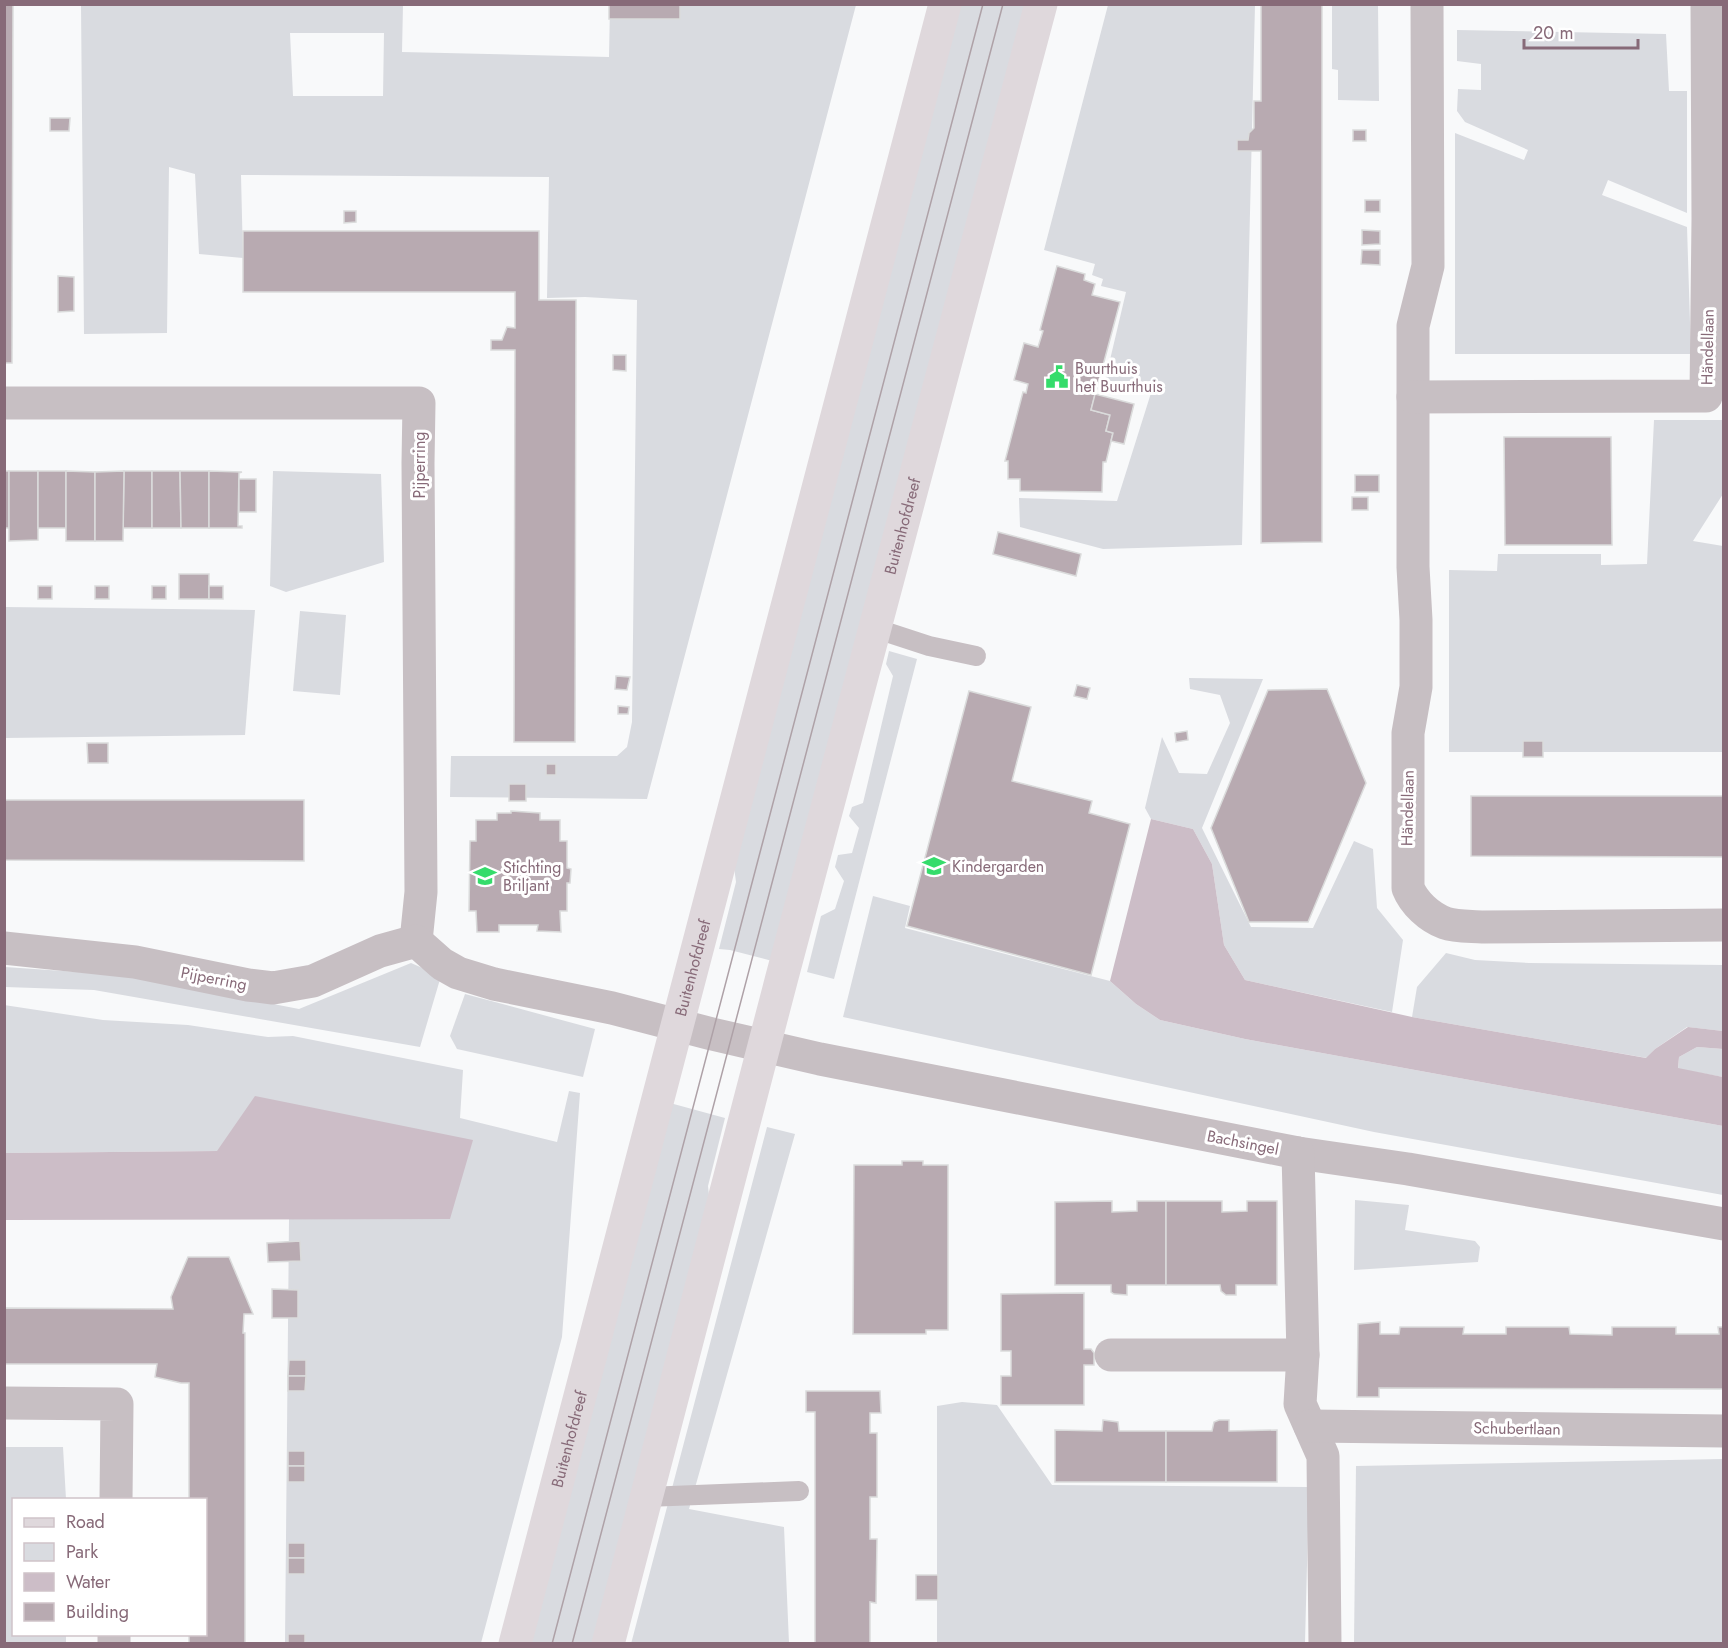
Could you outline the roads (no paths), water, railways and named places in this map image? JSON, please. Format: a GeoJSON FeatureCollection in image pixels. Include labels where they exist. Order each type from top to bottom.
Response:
{"type":"FeatureCollection","features":[{"type":"Feature","properties":{"kind":"street","name":"Buitenhofdreef"},"geometry":{"type":"LineString","coordinates":[[515,1644],[945,4]]}},
{"type":"Feature","properties":{"kind":"street","name":"Buitenhofdreef"},"geometry":{"type":"LineString","coordinates":[[608,1644],[874,628],[1041,4]]}},
{"type":"Feature","properties":{"kind":"street","name":"Händellaan"},"geometry":{"type":"LineString","coordinates":[[1427,4],[1428,266],[1413,326],[1413,567],[1416,687],[1408,733],[1408,888],[1412,898],[1420,907],[1445,923],[1483,927],[1724,926]]}},
{"type":"Feature","properties":{"kind":"street","name":"Händellaan"},"geometry":{"type":"LineString","coordinates":[[1413,397],[1706,396],[1707,4]]}},
{"type":"Feature","properties":{"kind":"street","name":"Pijperring"},"geometry":{"type":"LineString","coordinates":[[4,403],[419,403],[421,892],[416,941],[380,951],[313,981],[273,988],[248,986],[135,962],[4,948]]}},
{"type":"Feature","properties":{"kind":"street"},"geometry":{"type":"LineString","coordinates":[[416,941],[442,964],[458,973],[494,984],[612,1008],[678,1026]]}},
{"type":"Feature","properties":{"kind":"street","name":"Buitenhofdreef"},"geometry":{"type":"LineString","coordinates":[[678,1026],[764,1047]]}},
{"type":"Feature","properties":{"kind":"street","name":"Bachsingel"},"geometry":{"type":"LineString","coordinates":[[764,1047],[1298,1153],[1397,1167],[1724,1224]]}},
{"type":"Feature","properties":{"kind":"street"},"geometry":{"type":"LineString","coordinates":[[1298,1153],[1303,1355],[1300,1404],[1323,1456],[1325,1644]]}},
{"type":"Feature","properties":{"kind":"street"},"geometry":{"type":"LineString","coordinates":[[1111,1355],[1303,1355]]}},
{"type":"Feature","properties":{"kind":"street"},"geometry":{"type":"LineString","coordinates":[[4,1402],[117,1404],[116,1498]]}},
{"type":"Feature","properties":{"kind":"street","name":"Schubertlaan"},"geometry":{"type":"LineString","coordinates":[[1310,1426],[1724,1431]]}},
{"type":"Feature","properties":{"kind":"lane"},"geometry":{"type":"LineString","coordinates":[[874,628],[929,646],[976,656]]}},
{"type":"Feature","properties":{"kind":"lane"},"geometry":{"type":"LineString","coordinates":[[646,1497],[799,1491]]}},
{"type":"Feature","properties":{"kind":"water"},"geometry":{"type":"Polygon","coordinates":[[[1151,819],[1193,829],[1212,864],[1224,945],[1245,980],[1412,1017],[1646,1058],[1655,1049],[1688,1027],[1723,1031],[1723,1049],[1697,1047],[1679,1057],[1678,1068],[1723,1077],[1723,1126],[1245,1039],[1160,1020],[1136,1004],[1110,981],[1151,819]]]}},
{"type":"Feature","properties":{"kind":"water"},"geometry":{"type":"Polygon","coordinates":[[[255,1096],[473,1140],[450,1219],[5,1220],[5,1153],[217,1151],[255,1096]]]}},
{"type":"Feature","properties":{"kind":"tram line"},"geometry":{"type":"LineString","coordinates":[[552,1644],[983,4]]}},
{"type":"Feature","properties":{"kind":"tram line"},"geometry":{"type":"LineString","coordinates":[[572,1644],[1003,4]]}},
{"type":"Feature","properties":{"kind":"place","name":"Buurthuis het Buurthuis"},"geometry":{"type":"Point","coordinates":[1057,377]}},
{"type":"Feature","properties":{"kind":"place","name":"Kindergarden"},"geometry":{"type":"Point","coordinates":[934,866]}},
{"type":"Feature","properties":{"kind":"place","name":"Stichting Briljant"},"geometry":{"type":"Point","coordinates":[485,876]}}]}
